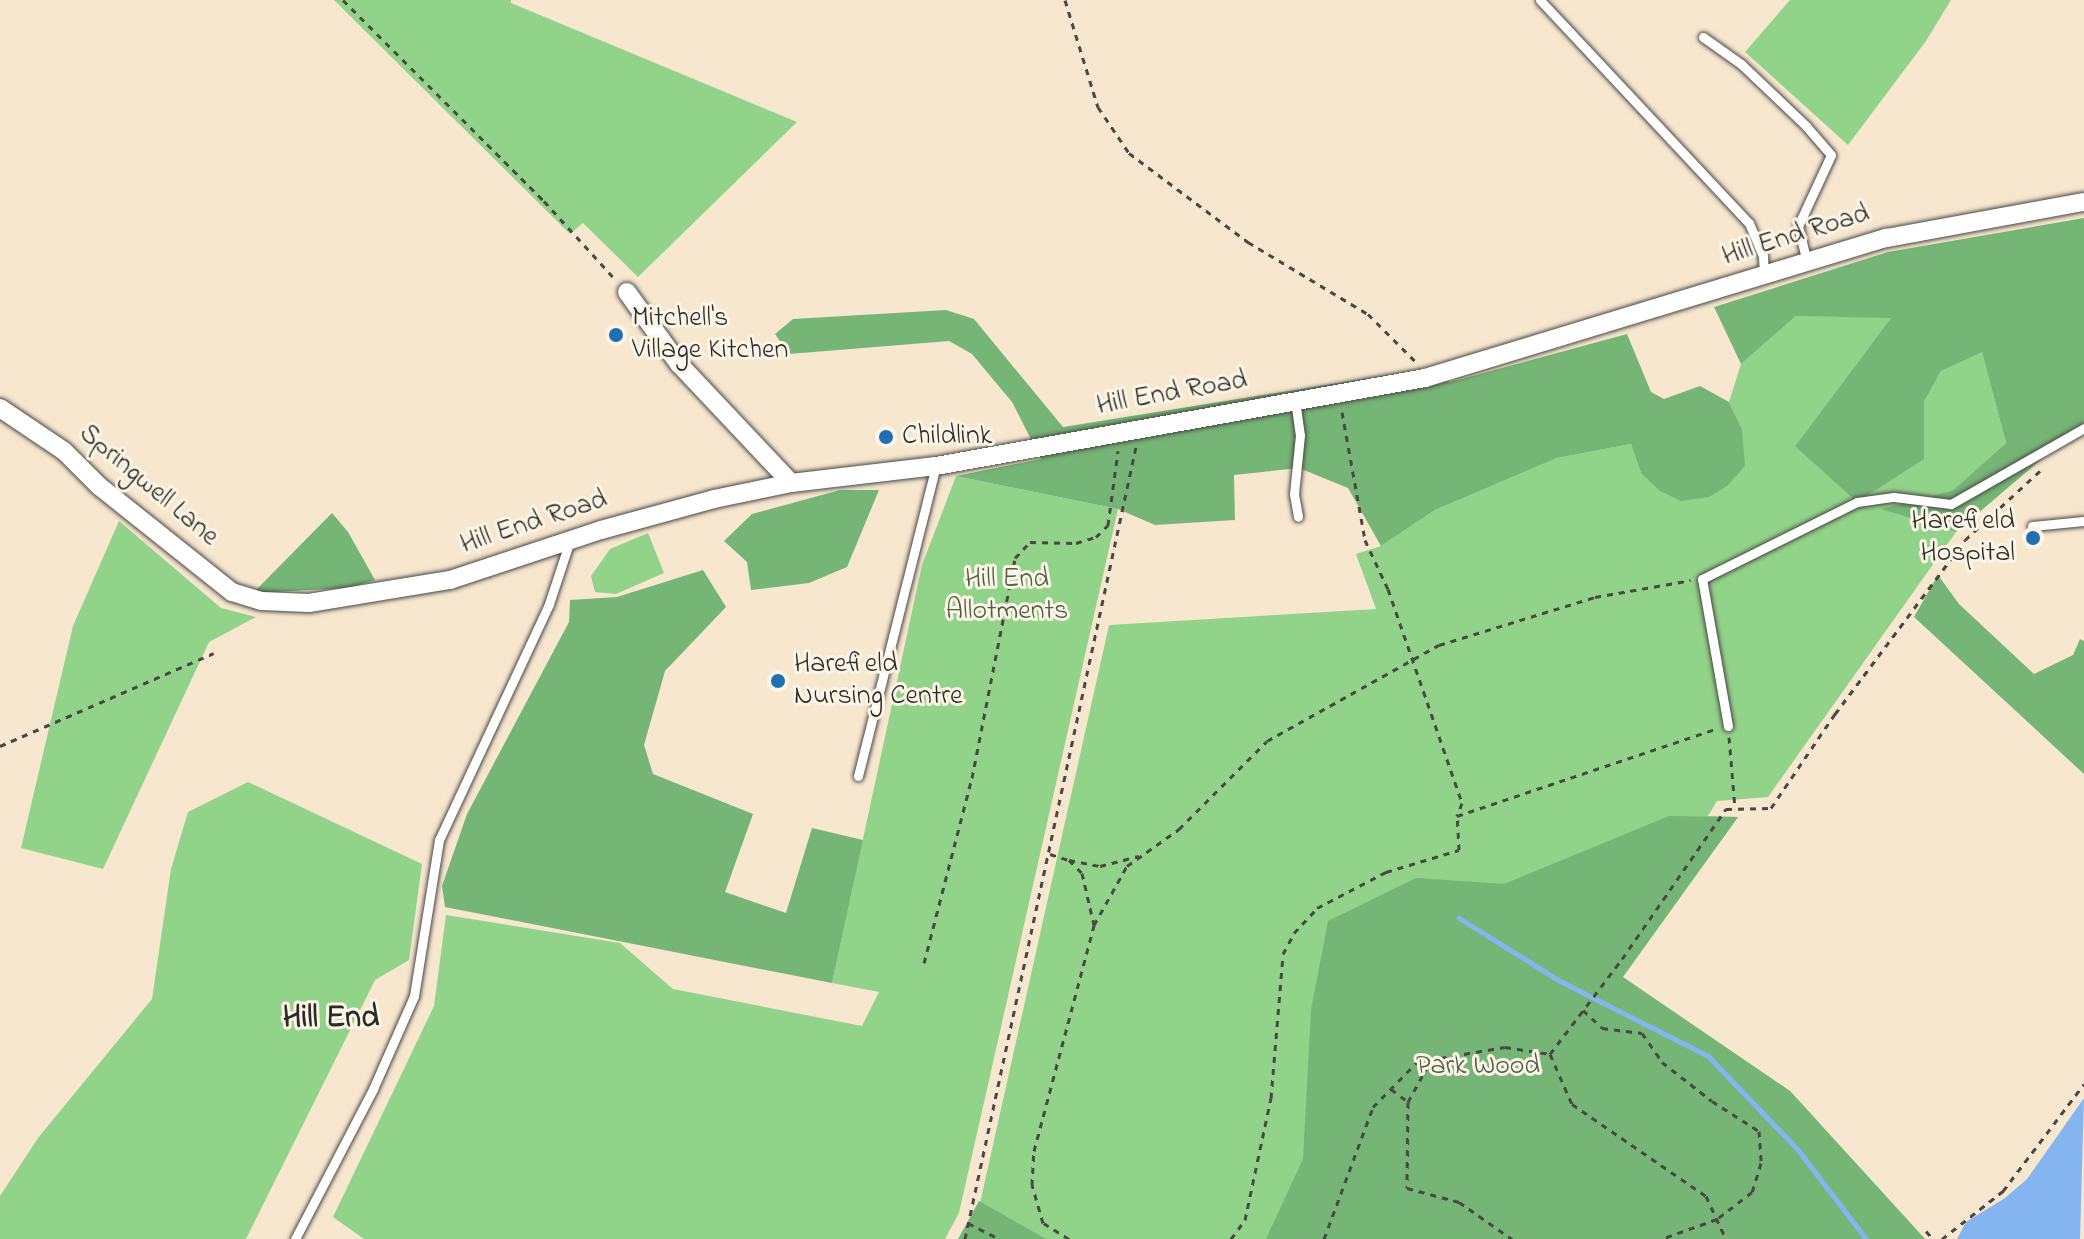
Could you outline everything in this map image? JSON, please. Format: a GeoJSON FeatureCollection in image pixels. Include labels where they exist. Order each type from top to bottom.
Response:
{"type":"FeatureCollection","features":[{"type":"Feature","properties":{"kind":"street","name":"Hill End Road"},"geometry":{"type":"LineString","coordinates":[[262,601],[309,603],[450,580],[570,540],[714,499],[791,483],[936,466],[1425,378],[1887,238],[2084,202]]}},
{"type":"Feature","properties":{"kind":"street"},"geometry":{"type":"LineString","coordinates":[[627,292],[679,364],[791,483]]}},
{"type":"Feature","properties":{"kind":"street","name":"Springwell Lane"},"geometry":{"type":"LineString","coordinates":[[0,408],[64,451],[99,486],[232,592],[262,601]]}},
{"type":"Feature","properties":{"kind":"lane"},"geometry":{"type":"LineString","coordinates":[[1540,0],[1749,223],[1763,256],[1764,275]]}},
{"type":"Feature","properties":{"kind":"lane"},"geometry":{"type":"LineString","coordinates":[[1703,37],[1741,64],[1806,126],[1831,155],[1798,226],[1807,262]]}},
{"type":"Feature","properties":{"kind":"lane"},"geometry":{"type":"LineString","coordinates":[[1295,400],[1300,435],[1294,494],[1298,517]]}},
{"type":"Feature","properties":{"kind":"lane"},"geometry":{"type":"LineString","coordinates":[[1728,726],[1702,579],[1857,502],[1894,497],[1951,504],[2084,428]]}},
{"type":"Feature","properties":{"kind":"lane"},"geometry":{"type":"LineString","coordinates":[[858,776],[936,466]]}},
{"type":"Feature","properties":{"kind":"lane"},"geometry":{"type":"LineString","coordinates":[[2032,526],[2084,521]]}},
{"type":"Feature","properties":{"kind":"lane"},"geometry":{"type":"LineString","coordinates":[[295,1239],[373,1089],[414,996],[439,840],[549,604],[570,540]]}},
{"type":"Feature","properties":{"kind":"path"},"geometry":{"type":"LineString","coordinates":[[343,0],[544,201],[627,292]]}},
{"type":"Feature","properties":{"kind":"path"},"geometry":{"type":"LineString","coordinates":[[1065,0],[1098,107],[1129,153],[1248,242],[1368,314],[1410,353],[1425,378]]}},
{"type":"Feature","properties":{"kind":"path"},"geometry":{"type":"LineString","coordinates":[[1231,1239],[1245,1220],[1271,1098],[1283,954],[1294,933],[1317,908],[1386,872],[1459,850],[1457,816],[1462,803],[1388,589],[1365,540],[1339,393]]}},
{"type":"Feature","properties":{"kind":"path"},"geometry":{"type":"LineString","coordinates":[[965,1239],[1140,427]]}},
{"type":"Feature","properties":{"kind":"path"},"geometry":{"type":"LineString","coordinates":[[924,963],[972,778],[1015,558],[1030,542],[1076,543],[1096,537],[1108,525],[1115,494],[1120,431]]}},
{"type":"Feature","properties":{"kind":"path"},"geometry":{"type":"LineString","coordinates":[[1550,1054],[1726,809],[1771,808],[1835,714],[1965,540],[2044,468]]}},
{"type":"Feature","properties":{"kind":"path"},"geometry":{"type":"LineString","coordinates":[[1069,1239],[1043,1223],[1032,1185],[1034,1151],[1094,925],[1127,866],[1179,829],[1267,741],[1439,645],[1595,597],[1702,579]]}},
{"type":"Feature","properties":{"kind":"path"},"geometry":{"type":"LineString","coordinates":[[0,746],[214,653]]}},
{"type":"Feature","properties":{"kind":"path"},"geometry":{"type":"LineString","coordinates":[[1457,816],[1728,726],[1735,809]]}},
{"type":"Feature","properties":{"kind":"path"},"geometry":{"type":"LineString","coordinates":[[1048,854],[1100,866],[1143,855]]}},
{"type":"Feature","properties":{"kind":"path"},"geometry":{"type":"LineString","coordinates":[[1069,860],[1082,873],[1094,925]]}},
{"type":"Feature","properties":{"kind":"path"},"geometry":{"type":"LineString","coordinates":[[1583,1010],[1602,1028],[1642,1033],[1662,1062],[1712,1101],[1759,1131],[1761,1163],[1752,1192],[1717,1219],[1661,1239]]}},
{"type":"Feature","properties":{"kind":"path"},"geometry":{"type":"LineString","coordinates":[[1324,1239],[1373,1107],[1417,1062],[1505,1047],[1550,1054]]}},
{"type":"Feature","properties":{"kind":"path"},"geometry":{"type":"LineString","coordinates":[[1550,1054],[1572,1104],[1706,1196],[1726,1239]]}},
{"type":"Feature","properties":{"kind":"path"},"geometry":{"type":"LineString","coordinates":[[1432,1059],[1408,1102],[1407,1188],[1459,1202],[1512,1239]]}},
{"type":"Feature","properties":{"kind":"path"},"geometry":{"type":"LineString","coordinates":[[1942,1239],[2003,1191],[2084,1084]]}},
{"type":"Feature","properties":{"kind":"path"},"geometry":{"type":"LineString","coordinates":[[1391,1089],[1408,1102]]}},
{"type":"Feature","properties":{"kind":"path"},"geometry":{"type":"LineString","coordinates":[[968,1223],[999,1239]]}},
{"type":"Feature","properties":{"kind":"path"},"geometry":{"type":"LineString","coordinates":[[1926,1231],[1933,1239]]}},
{"type":"Feature","properties":{"kind":"green space"},"geometry":{"type":"Polygon","coordinates":[[[334,0],[511,0],[511,3],[797,122],[638,277],[583,223],[570,234],[334,0]]]}},
{"type":"Feature","properties":{"kind":"green space"},"geometry":{"type":"Polygon","coordinates":[[[1790,0],[1951,0],[1926,41],[1848,145],[1745,52],[1790,0]]]}},
{"type":"Feature","properties":{"kind":"green space"},"geometry":{"type":"Polygon","coordinates":[[[2084,218],[2084,431],[2052,450],[1956,532],[1881,509],[1953,490],[2006,443],[1982,352],[1941,371],[1924,402],[1924,459],[1857,502],[1795,446],[1891,318],[1796,316],[1741,364],[1714,307],[1888,252],[2084,218]]]}},
{"type":"Feature","properties":{"kind":"green space"},"geometry":{"type":"Polygon","coordinates":[[[946,310],[974,319],[1063,427],[1401,373],[1450,382],[1627,334],[1651,392],[1664,399],[1700,386],[1729,402],[1742,429],[1745,466],[1727,486],[1709,497],[1681,501],[1660,491],[1641,473],[1631,444],[1557,458],[1435,510],[1381,546],[1348,488],[1299,468],[1234,475],[1235,520],[1155,525],[1118,509],[956,476],[1041,459],[1012,402],[972,354],[949,341],[789,354],[775,334],[793,319],[946,310]]]}},
{"type":"Feature","properties":{"kind":"green space"},"geometry":{"type":"Polygon","coordinates":[[[1796,316],[1892,317],[1795,446],[1924,459],[1924,402],[1941,371],[1982,351],[2006,443],[1953,490],[1882,509],[1956,532],[1768,797],[1717,801],[1708,816],[1738,817],[1622,977],[1790,1091],[1925,1239],[972,1239],[1109,625],[1376,609],[1356,554],[1381,546],[1435,510],[1557,458],[1631,444],[1641,473],[1742,429],[1729,402],[1741,364],[1796,316]]]}},
{"type":"Feature","properties":{"kind":"green space","name":"Hill End Allotments"},"geometry":{"type":"Polygon","coordinates":[[[956,476],[1118,509],[959,1213],[945,1239],[364,1239],[333,1217],[434,1006],[446,915],[620,943],[673,989],[862,1026],[879,992],[832,983],[922,565],[956,476]]]}},
{"type":"Feature","properties":{"kind":"green space"},"geometry":{"type":"Polygon","coordinates":[[[840,490],[879,490],[847,567],[809,583],[751,590],[747,562],[724,541],[752,514],[840,490]]]}},
{"type":"Feature","properties":{"kind":"green space"},"geometry":{"type":"Polygon","coordinates":[[[332,513],[348,532],[375,580],[348,588],[253,593],[332,513]]]}},
{"type":"Feature","properties":{"kind":"green space"},"geometry":{"type":"Polygon","coordinates":[[[119,521],[221,608],[256,617],[209,642],[103,869],[21,848],[73,626],[119,521]]]}},
{"type":"Feature","properties":{"kind":"green space"},"geometry":{"type":"Polygon","coordinates":[[[648,533],[664,573],[616,594],[595,592],[591,576],[610,549],[648,533]]]}},
{"type":"Feature","properties":{"kind":"green space"},"geometry":{"type":"Polygon","coordinates":[[[703,570],[726,607],[665,671],[644,745],[653,774],[753,814],[725,892],[786,913],[812,828],[863,840],[832,983],[445,907],[442,886],[467,814],[569,622],[570,600],[617,597],[703,570]]]}},
{"type":"Feature","properties":{"kind":"green space"},"geometry":{"type":"Polygon","coordinates":[[[1938,575],[1959,604],[2034,674],[2073,655],[2080,639],[2084,641],[2084,774],[1914,617],[1938,575]]]}},
{"type":"Feature","properties":{"kind":"green space"},"geometry":{"type":"Polygon","coordinates":[[[248,782],[422,864],[409,960],[375,980],[246,1239],[0,1239],[0,1196],[38,1138],[152,999],[171,869],[188,812],[248,782]]]}},
{"type":"Feature","properties":{"kind":"green space","name":"Park Wood"},"geometry":{"type":"Polygon","coordinates":[[[1669,816],[1738,817],[1623,977],[1790,1091],[1925,1239],[1266,1239],[1303,1159],[1311,1010],[1328,921],[1416,878],[1504,884],[1669,816]]]}},
{"type":"Feature","properties":{"kind":"green space"},"geometry":{"type":"Polygon","coordinates":[[[979,1201],[1046,1239],[958,1239],[979,1201]]]}},
{"type":"Feature","properties":{"kind":"water"},"geometry":{"type":"Polygon","coordinates":[[[2084,1098],[2080,1239],[1957,1239],[1966,1222],[2005,1198],[2027,1179],[2084,1098]]]}},
{"type":"Feature","properties":{"kind":"waterway"},"geometry":{"type":"LineString","coordinates":[[1459,918],[1560,981],[1708,1056],[1798,1150],[1866,1239]]}},
{"type":"Feature","properties":{"kind":"place","name":"Mitchell's Village Kitchen"},"geometry":{"type":"Point","coordinates":[616,335]}},
{"type":"Feature","properties":{"kind":"place","name":"Childlink"},"geometry":{"type":"Point","coordinates":[886,437]}},
{"type":"Feature","properties":{"kind":"place","name":"Harefield Hospital"},"geometry":{"type":"Point","coordinates":[2033,538]}},
{"type":"Feature","properties":{"kind":"place","name":"Harefield Nursing Centre"},"geometry":{"type":"Point","coordinates":[778,681]}},
{"type":"Feature","properties":{"kind":"district","name":"Hill End"},"geometry":{"type":"Point","coordinates":[331,1019]}}]}
